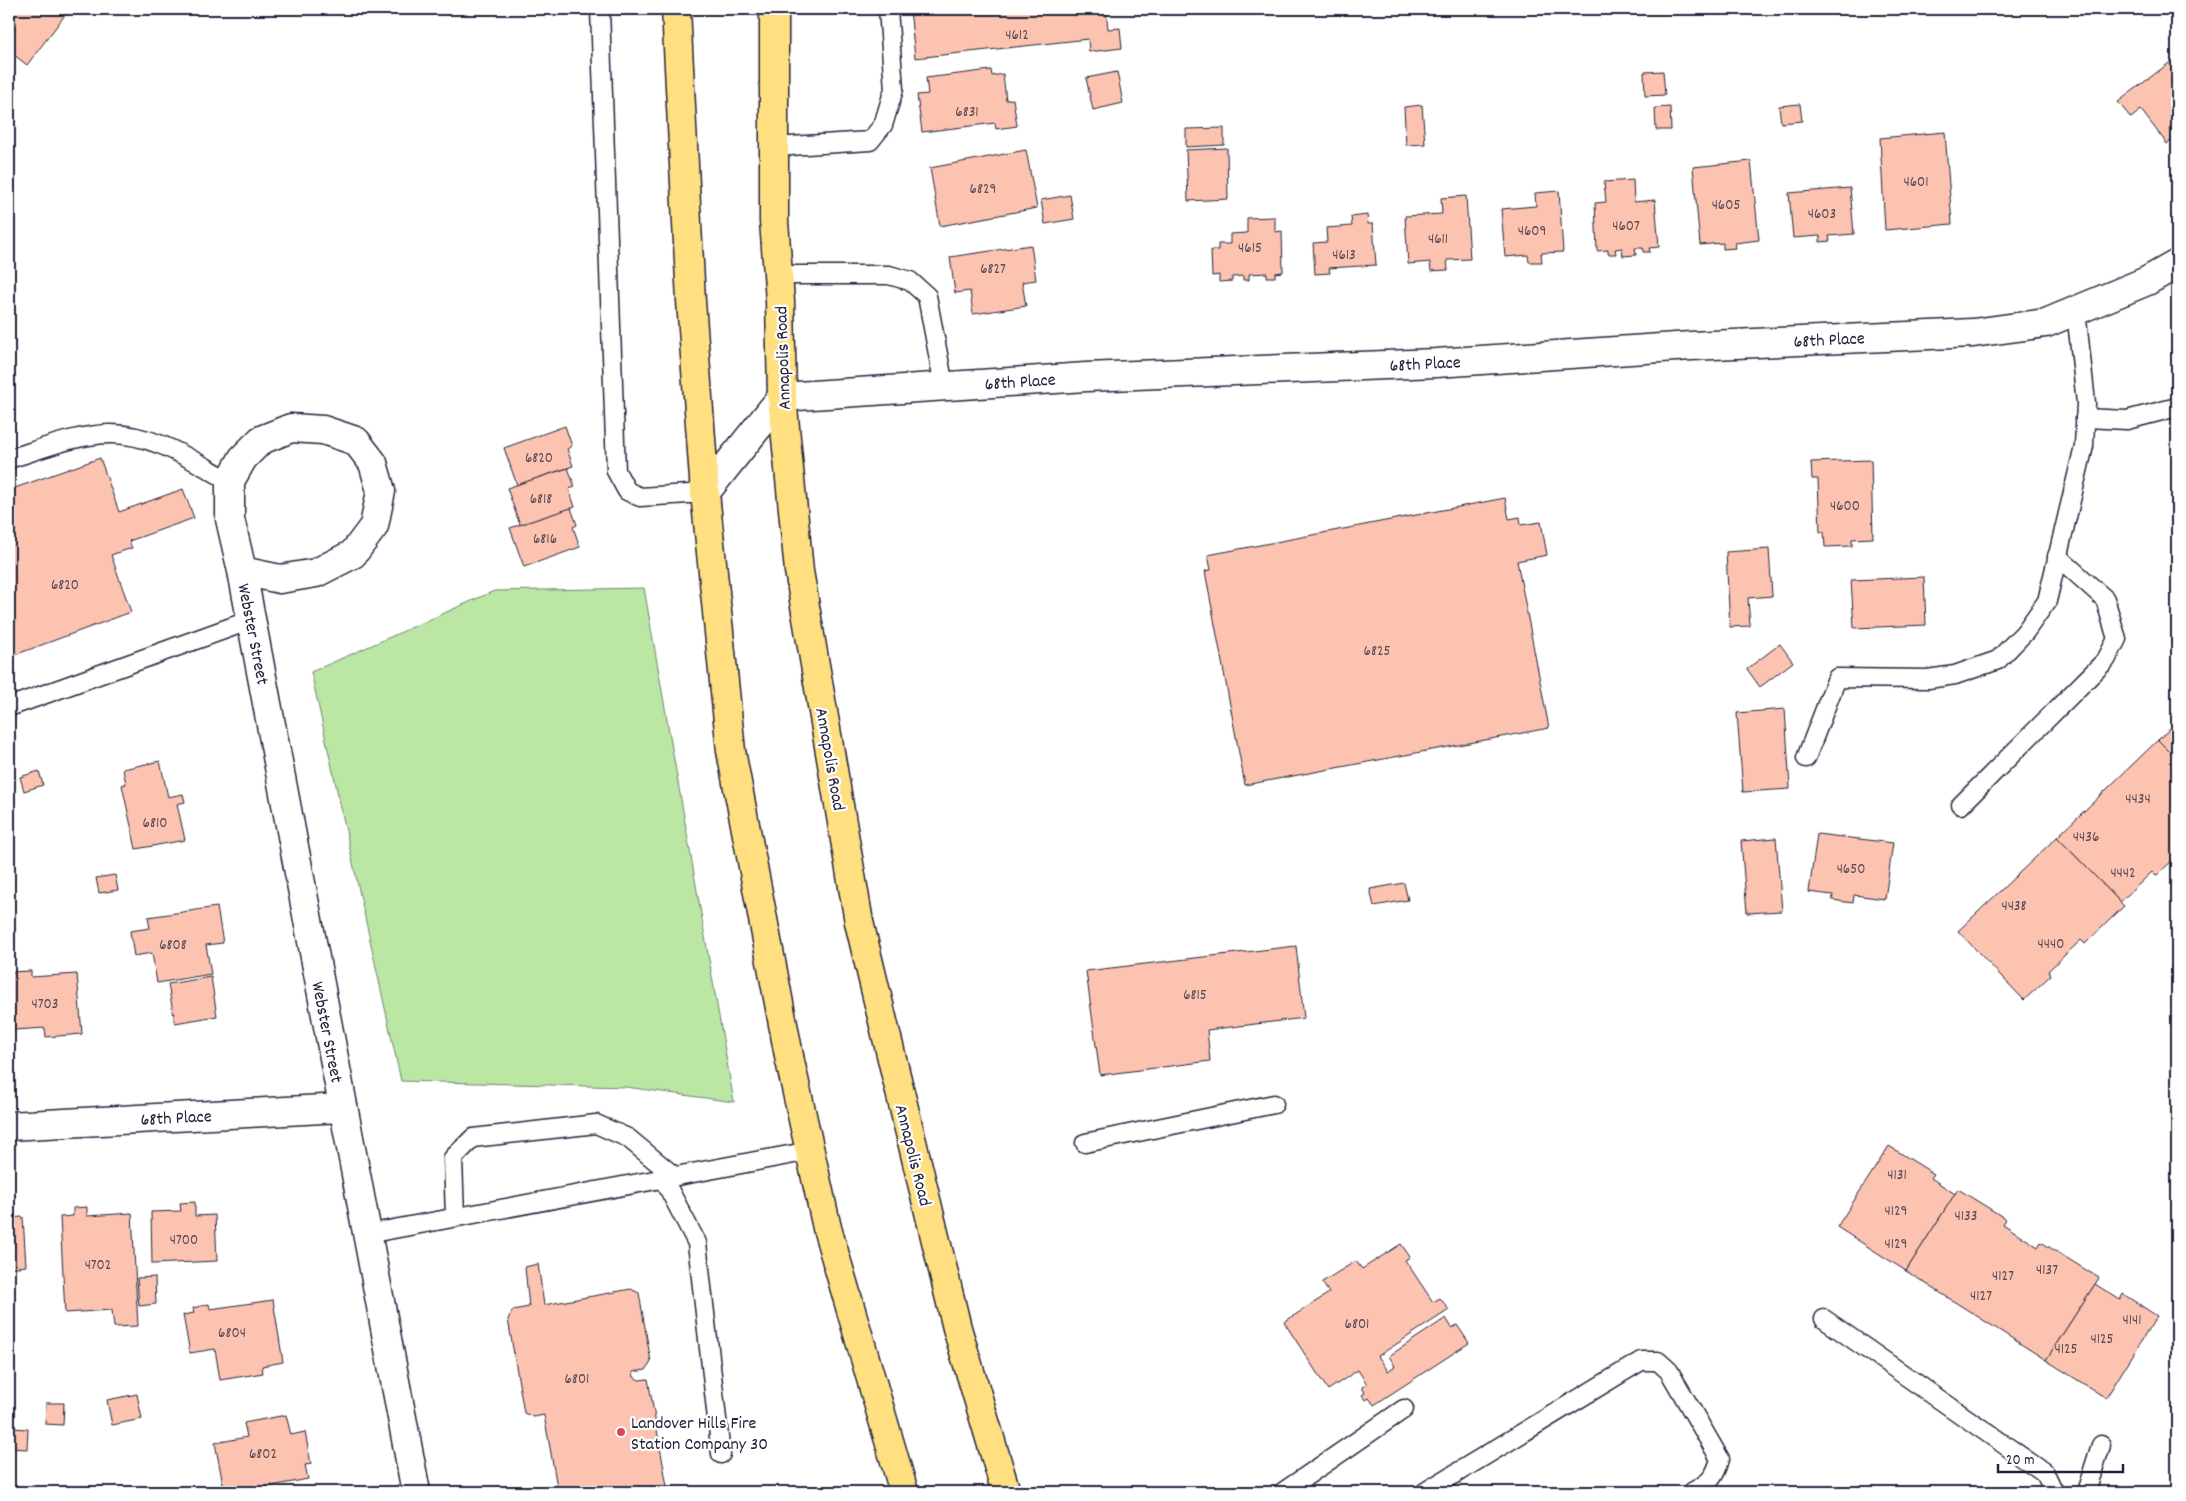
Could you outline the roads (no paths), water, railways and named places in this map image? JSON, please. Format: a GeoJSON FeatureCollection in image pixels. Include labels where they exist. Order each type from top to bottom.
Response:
{"type":"FeatureCollection","features":[{"type":"Feature","properties":{"kind":"main road"},"geometry":{"type":"LineString","coordinates":[[676,9],[677,66],[691,301],[705,493],[731,751],[790,1061],[827,1228],[904,1492]]}},
{"type":"Feature","properties":{"kind":"main road","name":"Annapolis Road"},"geometry":{"type":"LineString","coordinates":[[774,9],[774,220],[782,397],[799,571],[859,922],[957,1328],[1006,1492]]}},
{"type":"Feature","properties":{"kind":"street","name":"68th Place"},"geometry":{"type":"LineString","coordinates":[[782,397],[1251,369],[1436,363],[1691,346],[1973,333],[2046,323],[2147,281],[2177,264]]}},
{"type":"Feature","properties":{"kind":"street"},"geometry":{"type":"LineString","coordinates":[[705,493],[782,397]]}},
{"type":"Feature","properties":{"kind":"street"},"geometry":{"type":"LineString","coordinates":[[291,428],[323,430],[356,441],[373,463],[381,491],[374,526],[354,554],[316,574],[280,579],[242,572],[230,519],[230,481],[243,458],[261,440],[291,428]]}},
{"type":"Feature","properties":{"kind":"street","name":"Webster Street"},"geometry":{"type":"LineString","coordinates":[[242,572],[416,1492]]}},
{"type":"Feature","properties":{"kind":"street","name":"68th Place"},"geometry":{"type":"LineString","coordinates":[[9,1126],[342,1108]]}},
{"type":"Feature","properties":{"kind":"lane"},"geometry":{"type":"LineString","coordinates":[[600,9],[616,471],[627,491],[640,497],[705,493]]}},
{"type":"Feature","properties":{"kind":"lane"},"geometry":{"type":"LineString","coordinates":[[774,147],[870,141],[883,125],[894,89],[888,9]]}},
{"type":"Feature","properties":{"kind":"lane"},"geometry":{"type":"LineString","coordinates":[[778,276],[889,275],[910,281],[927,296],[944,386]]}},
{"type":"Feature","properties":{"kind":"lane"},"geometry":{"type":"LineString","coordinates":[[1806,758],[1837,678],[1928,679],[1954,675],[1998,660],[2025,632],[2047,601],[2084,446],[2086,403],[2076,311]]}},
{"type":"Feature","properties":{"kind":"lane"},"geometry":{"type":"LineString","coordinates":[[2085,418],[2127,420],[2177,407]]}},
{"type":"Feature","properties":{"kind":"lane"},"geometry":{"type":"LineString","coordinates":[[9,458],[69,440],[110,434],[140,438],[172,449],[230,481]]}},
{"type":"Feature","properties":{"kind":"lane"},"geometry":{"type":"LineString","coordinates":[[1961,805],[2106,660],[2117,639],[2105,599],[2058,556]]}},
{"type":"Feature","properties":{"kind":"lane"},"geometry":{"type":"LineString","coordinates":[[9,707],[251,620]]}},
{"type":"Feature","properties":{"kind":"lane"},"geometry":{"type":"LineString","coordinates":[[1086,1143],[1274,1104]]}},
{"type":"Feature","properties":{"kind":"lane"},"geometry":{"type":"LineString","coordinates":[[455,1217],[453,1158],[473,1138],[596,1124],[628,1138],[668,1177],[697,1243],[722,1454]]}},
{"type":"Feature","properties":{"kind":"lane"},"geometry":{"type":"LineString","coordinates":[[367,1234],[810,1151]]}},
{"type":"Feature","properties":{"kind":"lane"},"geometry":{"type":"LineString","coordinates":[[1824,1319],[2045,1473],[2054,1492]]}},
{"type":"Feature","properties":{"kind":"lane"},"geometry":{"type":"LineString","coordinates":[[1425,1492],[1641,1361],[1658,1361],[1669,1371],[1720,1459],[1716,1474],[1704,1486],[1692,1492]]}},
{"type":"Feature","properties":{"kind":"lane"},"geometry":{"type":"LineString","coordinates":[[1283,1492],[1404,1409]]}},
{"type":"Feature","properties":{"kind":"lane"},"geometry":{"type":"LineString","coordinates":[[2086,1492],[2101,1446]]}},
{"type":"Feature","properties":{"kind":"place","name":"Landover Hills Fire Station Company 30"},"geometry":{"type":"Point","coordinates":[621,1432]}}]}
